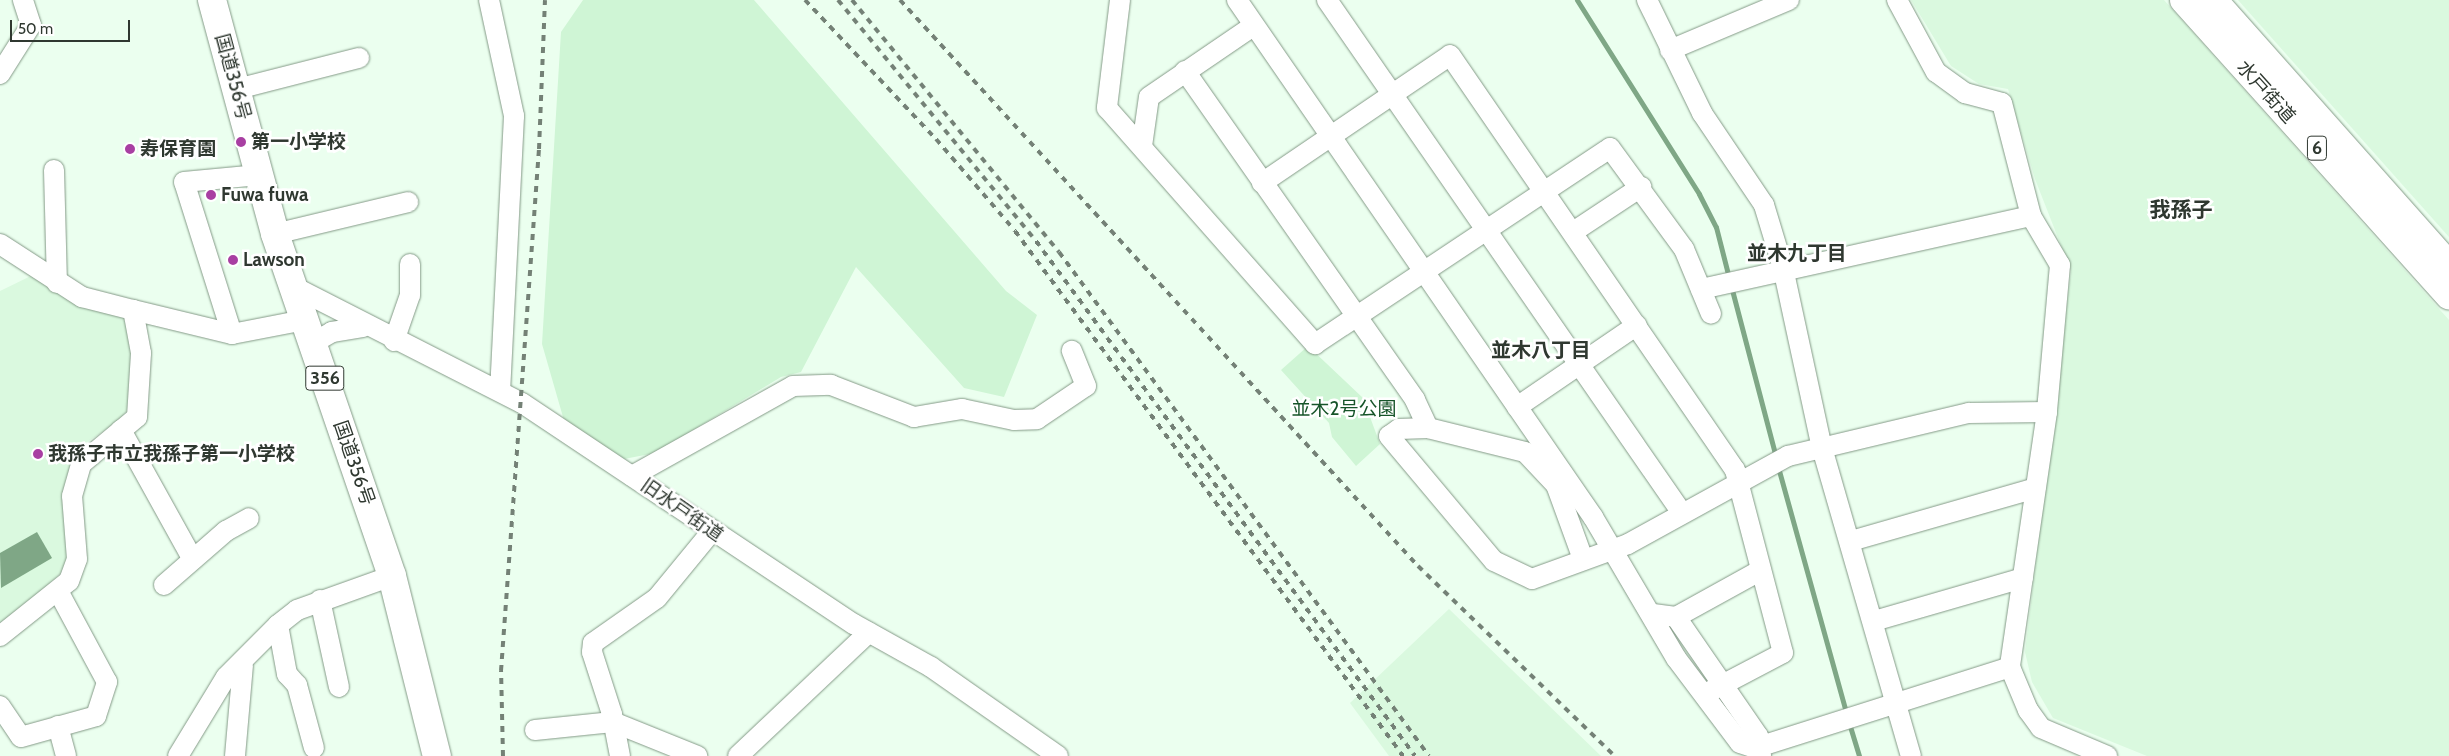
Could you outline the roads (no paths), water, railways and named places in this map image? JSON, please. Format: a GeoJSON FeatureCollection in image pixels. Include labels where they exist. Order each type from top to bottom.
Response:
{"type":"FeatureCollection","features":[{"type":"Feature","properties":{"kind":"highway","name":"国道356号"},"geometry":{"type":"LineString","coordinates":[[212,0],[275,234],[392,576],[437,756]]}},
{"type":"Feature","properties":{"kind":"highway","name":"水戸街道"},"geometry":{"type":"LineString","coordinates":[[2184,0],[2449,295]]}},
{"type":"Feature","properties":{"kind":"highway","name":"水戸街道"},"geometry":{"type":"LineString","coordinates":[[2213,0],[2449,266]]}},
{"type":"Feature","properties":{"kind":"street"},"geometry":{"type":"LineString","coordinates":[[0,74],[31,25],[23,0]]}},
{"type":"Feature","properties":{"kind":"street"},"geometry":{"type":"LineString","coordinates":[[489,0],[514,116],[500,391]]}},
{"type":"Feature","properties":{"kind":"street"},"geometry":{"type":"LineString","coordinates":[[1120,0],[1107,108],[1315,344],[1485,234],[1544,190],[1610,148],[1641,187],[1684,249],[1711,314]]}},
{"type":"Feature","properties":{"kind":"street"},"geometry":{"type":"LineString","coordinates":[[1237,0],[1329,138],[1517,407],[1613,550],[1653,614],[1676,658],[1705,694],[1740,743],[1758,752],[1848,716],[2010,666]]}},
{"type":"Feature","properties":{"kind":"street"},"geometry":{"type":"LineString","coordinates":[[1327,0],[1485,234],[1580,364],[1682,513]]}},
{"type":"Feature","properties":{"kind":"street"},"geometry":{"type":"LineString","coordinates":[[1647,0],[1702,113],[1764,205],[1783,268],[1822,448],[1874,621],[1911,756]]}},
{"type":"Feature","properties":{"kind":"street"},"geometry":{"type":"LineString","coordinates":[[1670,50],[1789,0]]}},
{"type":"Feature","properties":{"kind":"street"},"geometry":{"type":"LineString","coordinates":[[1897,0],[1936,72],[1965,93],[2002,103],[2031,216],[2060,265],[2047,412],[2010,666],[2028,710],[2041,728],[2107,756]]}},
{"type":"Feature","properties":{"kind":"street"},"geometry":{"type":"LineString","coordinates":[[1142,146],[1149,97],[1253,26]]}},
{"type":"Feature","properties":{"kind":"street"},"geometry":{"type":"LineString","coordinates":[[1262,183],[1450,55],[1637,326],[1738,480],[1783,653],[1723,682],[1705,694]]}},
{"type":"Feature","properties":{"kind":"street"},"geometry":{"type":"LineString","coordinates":[[237,89],[359,58]]}},
{"type":"Feature","properties":{"kind":"street"},"geometry":{"type":"LineString","coordinates":[[1185,71],[1415,400],[1428,428]]}},
{"type":"Feature","properties":{"kind":"street"},"geometry":{"type":"LineString","coordinates":[[54,170],[57,283]]}},
{"type":"Feature","properties":{"kind":"street"},"geometry":{"type":"LineString","coordinates":[[232,334],[184,182],[259,175]]}},
{"type":"Feature","properties":{"kind":"street"},"geometry":{"type":"LineString","coordinates":[[1573,232],[1641,187]]}},
{"type":"Feature","properties":{"kind":"street"},"geometry":{"type":"LineString","coordinates":[[275,234],[408,202]]}},
{"type":"Feature","properties":{"kind":"street"},"geometry":{"type":"LineString","coordinates":[[1701,288],[1783,268],[2031,216]]}},
{"type":"Feature","properties":{"kind":"street"},"geometry":{"type":"LineString","coordinates":[[0,244],[57,283],[82,297],[232,334],[332,332],[364,327]]}},
{"type":"Feature","properties":{"kind":"street"},"geometry":{"type":"LineString","coordinates":[[394,341],[410,295],[410,264]]}},
{"type":"Feature","properties":{"kind":"street","name":"旧水戸街道"},"geometry":{"type":"LineString","coordinates":[[292,286],[364,327],[500,391],[869,632],[931,667],[1058,756]]}},
{"type":"Feature","properties":{"kind":"street"},"geometry":{"type":"LineString","coordinates":[[0,636],[69,581],[77,559],[72,496],[81,464],[137,417],[142,392],[141,353],[133,310]]}},
{"type":"Feature","properties":{"kind":"street"},"geometry":{"type":"LineString","coordinates":[[1517,407],[1637,326]]}},
{"type":"Feature","properties":{"kind":"street"},"geometry":{"type":"LineString","coordinates":[[632,476],[793,386],[831,385],[914,417],[962,409],[1014,420],[1037,419],[1086,386],[1072,351]]}},
{"type":"Feature","properties":{"kind":"street"},"geometry":{"type":"LineString","coordinates":[[1583,559],[1556,485],[1524,452],[1428,428],[1399,429],[1389,436],[1494,561],[1532,579],[1583,559],[1613,550],[1738,480],[1780,459],[1969,413],[1998,409],[2047,412]]}},
{"type":"Feature","properties":{"kind":"street"},"geometry":{"type":"LineString","coordinates":[[121,430],[192,558]]}},
{"type":"Feature","properties":{"kind":"street"},"geometry":{"type":"LineString","coordinates":[[1850,541],[2036,488]]}},
{"type":"Feature","properties":{"kind":"street"},"geometry":{"type":"LineString","coordinates":[[164,585],[192,558],[249,518]]}},
{"type":"Feature","properties":{"kind":"street"},"geometry":{"type":"LineString","coordinates":[[620,756],[613,722],[592,652],[593,643],[657,598],[712,531]]}},
{"type":"Feature","properties":{"kind":"street"},"geometry":{"type":"LineString","coordinates":[[1653,614],[1676,617],[1762,570]]}},
{"type":"Feature","properties":{"kind":"street"},"geometry":{"type":"LineString","coordinates":[[178,756],[226,677],[243,664],[278,625],[320,600],[392,576]]}},
{"type":"Feature","properties":{"kind":"street"},"geometry":{"type":"LineString","coordinates":[[1874,621],[2023,578]]}},
{"type":"Feature","properties":{"kind":"street"},"geometry":{"type":"LineString","coordinates":[[0,706],[21,737],[96,716],[107,682],[58,591]]}},
{"type":"Feature","properties":{"kind":"street"},"geometry":{"type":"LineString","coordinates":[[320,600],[339,687]]}},
{"type":"Feature","properties":{"kind":"street"},"geometry":{"type":"LineString","coordinates":[[1676,617],[1723,682],[1758,736],[1758,752]]}},
{"type":"Feature","properties":{"kind":"street"},"geometry":{"type":"LineString","coordinates":[[278,625],[287,674],[297,685],[314,748]]}},
{"type":"Feature","properties":{"kind":"street"},"geometry":{"type":"LineString","coordinates":[[738,756],[869,632]]}},
{"type":"Feature","properties":{"kind":"street"},"geometry":{"type":"LineString","coordinates":[[235,756],[243,664]]}},
{"type":"Feature","properties":{"kind":"street"},"geometry":{"type":"LineString","coordinates":[[535,730],[613,722],[698,756]]}},
{"type":"Feature","properties":{"kind":"street"},"geometry":{"type":"LineString","coordinates":[[58,726],[66,756]]}},
{"type":"Feature","properties":{"kind":"waterway"},"geometry":{"type":"LineString","coordinates":[[1577,0],[1699,194],[1716,227],[1729,278]]}},
{"type":"Feature","properties":{"kind":"waterway"},"geometry":{"type":"LineString","coordinates":[[1731,286],[1776,457]]}},
{"type":"Feature","properties":{"kind":"waterway"},"geometry":{"type":"LineString","coordinates":[[1778,467],[1847,715]]}},
{"type":"Feature","properties":{"kind":"waterway"},"geometry":{"type":"LineString","coordinates":[[1849,723],[1859,756]]}},
{"type":"Feature","properties":{"kind":"railway"},"geometry":{"type":"LineString","coordinates":[[503,756],[501,671],[539,149],[545,0]]}},
{"type":"Feature","properties":{"kind":"railway"},"geometry":{"type":"LineString","coordinates":[[805,0],[936,139],[1015,231],[1403,756]]}},
{"type":"Feature","properties":{"kind":"railway"},"geometry":{"type":"LineString","coordinates":[[838,0],[1036,241],[1415,756]]}},
{"type":"Feature","properties":{"kind":"railway"},"geometry":{"type":"LineString","coordinates":[[852,0],[1059,252],[1429,756]]}},
{"type":"Feature","properties":{"kind":"railway"},"geometry":{"type":"LineString","coordinates":[[900,0],[1418,566],[1615,756]]}},
{"type":"Feature","properties":{"kind":"place","name":"第一小学校"},"geometry":{"type":"Point","coordinates":[241,142]}},
{"type":"Feature","properties":{"kind":"place","name":"寿保育園"},"geometry":{"type":"Point","coordinates":[130,149]}},
{"type":"Feature","properties":{"kind":"place","name":"Fuwa fuwa"},"geometry":{"type":"Point","coordinates":[211,195]}},
{"type":"Feature","properties":{"kind":"place","name":"Lawson"},"geometry":{"type":"Point","coordinates":[233,260]}},
{"type":"Feature","properties":{"kind":"place","name":"我孫子市立我孫子第一小学校"},"geometry":{"type":"Point","coordinates":[38,454]}},
{"type":"Feature","properties":{"kind":"district","name":"我孫子"},"geometry":{"type":"Point","coordinates":[2181,210]}},
{"type":"Feature","properties":{"kind":"district","name":"並木九丁目"},"geometry":{"type":"Point","coordinates":[1797,253]}},
{"type":"Feature","properties":{"kind":"district","name":"並木八丁目"},"geometry":{"type":"Point","coordinates":[1541,350]}},
{"type":"Feature","properties":{"kind":"park label","name":"並木2号公園"},"geometry":{"type":"Point","coordinates":[1344,409]}}]}
